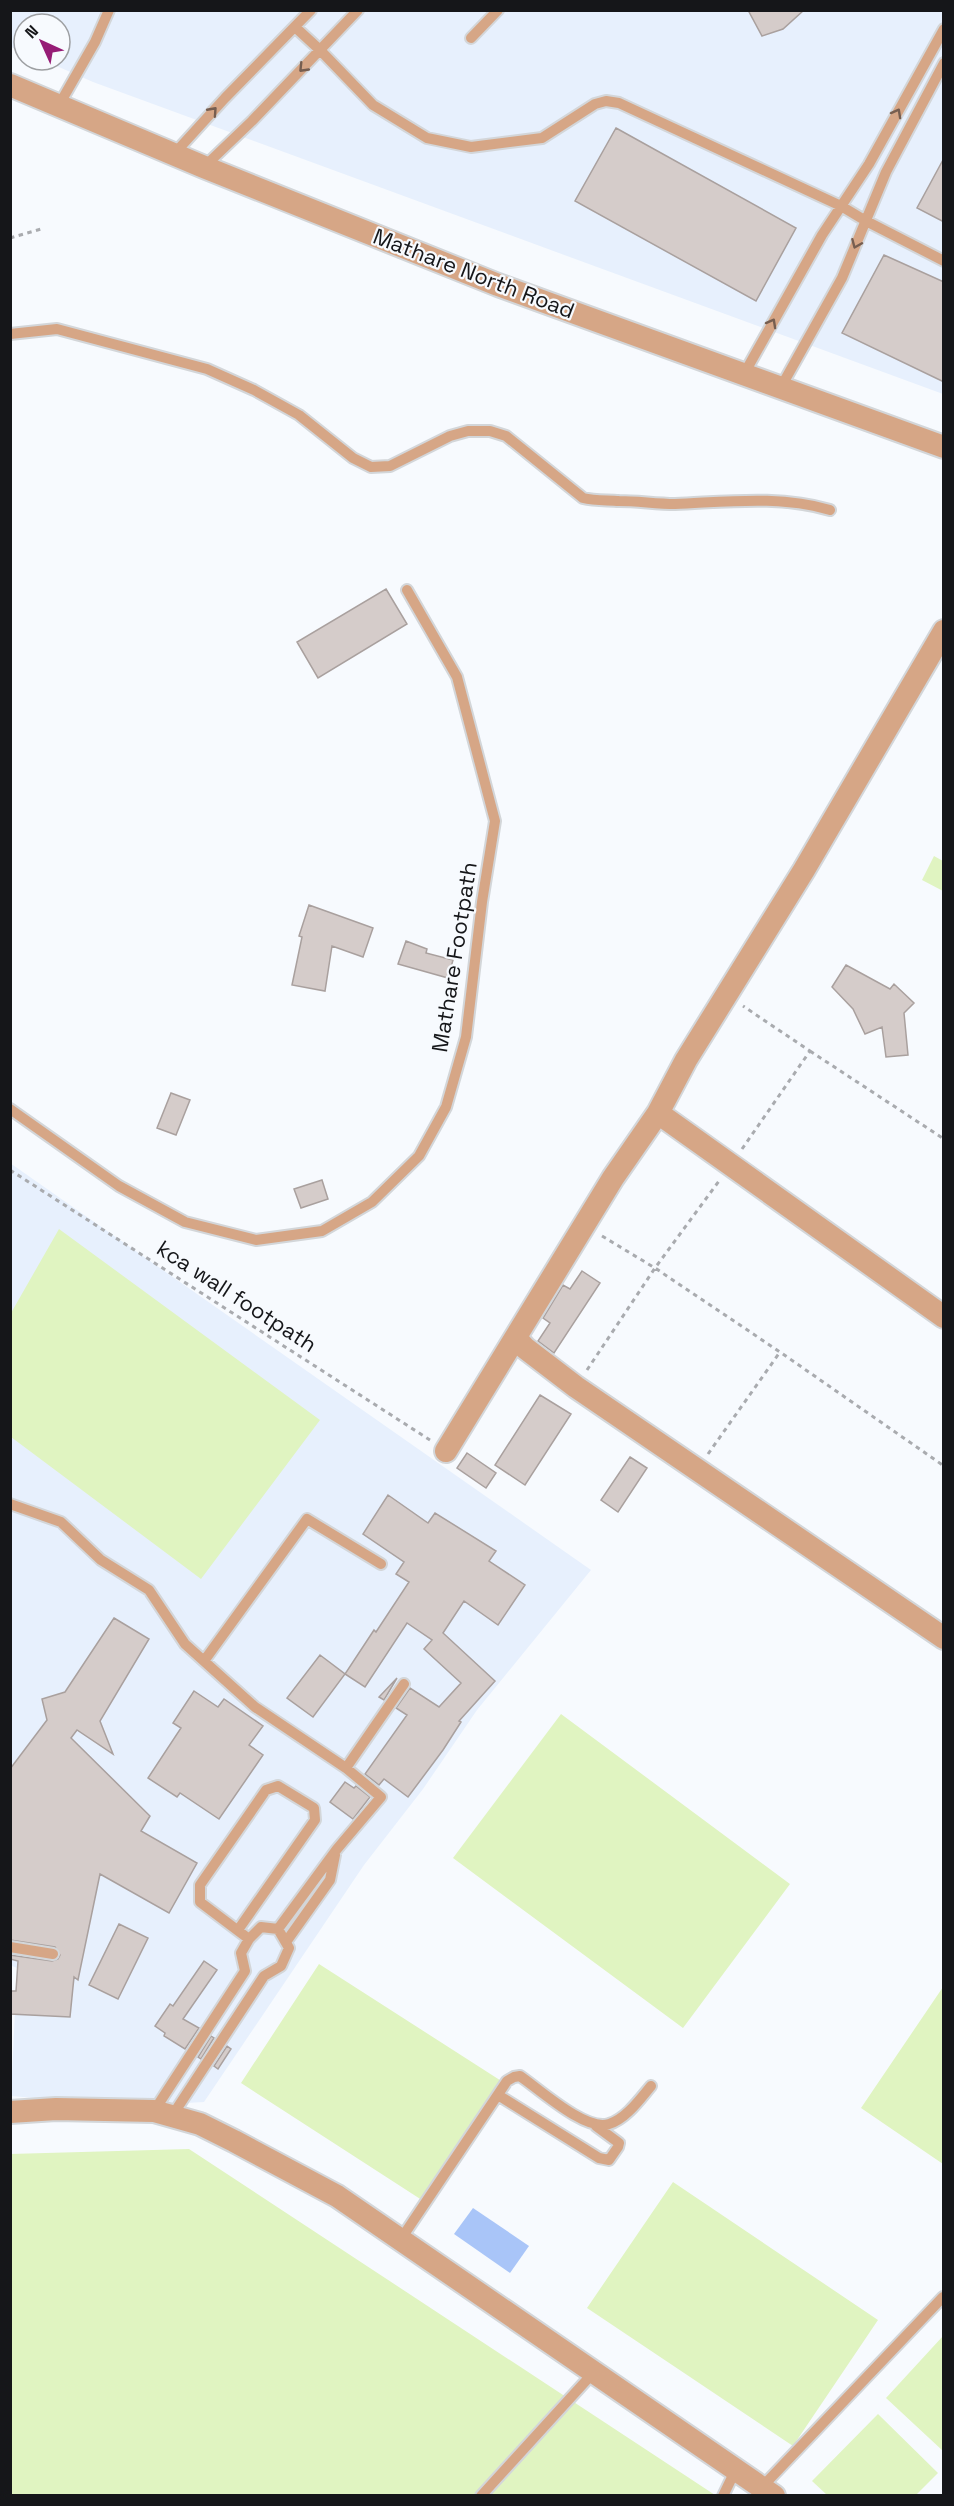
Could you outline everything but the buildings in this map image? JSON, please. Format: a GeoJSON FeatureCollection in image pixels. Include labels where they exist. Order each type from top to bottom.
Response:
{"type":"FeatureCollection","features":[{"type":"Feature","properties":{"kind":"street","name":"Mathare North Road"},"geometry":{"type":"LineString","coordinates":[[10,85],[174,155],[498,285],[944,447]]}},
{"type":"Feature","properties":{"kind":"street"},"geometry":{"type":"LineString","coordinates":[[446,1451],[613,1178],[658,1113],[725,994],[804,870],[944,631]]}},
{"type":"Feature","properties":{"kind":"street"},"geometry":{"type":"LineString","coordinates":[[658,1113],[944,1317]]}},
{"type":"Feature","properties":{"kind":"street"},"geometry":{"type":"LineString","coordinates":[[516,1338],[576,1387],[944,1638]]}},
{"type":"Feature","properties":{"kind":"street"},"geometry":{"type":"LineString","coordinates":[[10,2112],[56,2109],[163,2114],[200,2124],[337,2196],[768,2492]]}},
{"type":"Feature","properties":{"kind":"lane"},"geometry":{"type":"LineString","coordinates":[[59,105],[95,42],[109,10]]}},
{"type":"Feature","properties":{"kind":"lane"},"geometry":{"type":"LineString","coordinates":[[174,155],[225,98],[311,10]]}},
{"type":"Feature","properties":{"kind":"lane"},"geometry":{"type":"LineString","coordinates":[[204,167],[358,10]]}},
{"type":"Feature","properties":{"kind":"lane"},"geometry":{"type":"LineString","coordinates":[[471,38],[498,10]]}},
{"type":"Feature","properties":{"kind":"lane"},"geometry":{"type":"LineString","coordinates":[[295,27],[373,105],[427,138],[471,147],[542,138],[595,104],[606,101],[619,103],[841,206],[944,261]]}},
{"type":"Feature","properties":{"kind":"lane"},"geometry":{"type":"LineString","coordinates":[[744,374],[822,235],[869,164],[944,29]]}},
{"type":"Feature","properties":{"kind":"lane"},"geometry":{"type":"LineString","coordinates":[[782,387],[842,278],[886,172],[944,63]]}},
{"type":"Feature","properties":{"kind":"lane"},"geometry":{"type":"LineString","coordinates":[[10,334],[57,329],[207,369],[254,390],[299,415],[353,458],[371,467],[390,466],[450,436],[468,430],[490,431],[506,436],[583,498],[598,501],[674,504],[704,501],[782,502],[809,504],[830,510]]}},
{"type":"Feature","properties":{"kind":"lane","name":"Mathare Footpath"},"geometry":{"type":"LineString","coordinates":[[10,1109],[35,1129],[119,1186],[185,1222],[256,1240],[322,1231],[372,1202],[419,1155],[446,1107],[466,1037],[482,902],[495,821],[457,677],[407,590]]}},
{"type":"Feature","properties":{"kind":"lane"},"geometry":{"type":"LineString","coordinates":[[10,1504],[62,1522],[101,1560],[149,1590],[185,1644],[255,1707],[346,1768],[381,1797],[337,1849],[279,1929]]}},
{"type":"Feature","properties":{"kind":"lane"},"geometry":{"type":"LineString","coordinates":[[204,1661],[307,1519],[381,1564]]}},
{"type":"Feature","properties":{"kind":"lane"},"geometry":{"type":"LineString","coordinates":[[346,1768],[405,1684]]}},
{"type":"Feature","properties":{"kind":"lane"},"geometry":{"type":"LineString","coordinates":[[238,1930],[315,1820],[315,1808],[278,1786],[266,1790],[200,1885],[200,1902],[249,1940]]}},
{"type":"Feature","properties":{"kind":"lane"},"geometry":{"type":"LineString","coordinates":[[286,1942],[330,1880],[337,1849]]}},
{"type":"Feature","properties":{"kind":"lane"},"geometry":{"type":"LineString","coordinates":[[163,2114],[245,1971],[241,1953],[249,1940],[261,1927],[279,1929]]}},
{"type":"Feature","properties":{"kind":"lane"},"geometry":{"type":"LineString","coordinates":[[163,2114],[264,1976],[281,1966],[289,1948],[279,1929]]}},
{"type":"Feature","properties":{"kind":"lane"},"geometry":{"type":"LineString","coordinates":[[10,1947],[53,1954]]}},
{"type":"Feature","properties":{"kind":"lane"},"geometry":{"type":"LineString","coordinates":[[245,1971],[264,1976]]}},
{"type":"Feature","properties":{"kind":"lane"},"geometry":{"type":"LineString","coordinates":[[400,2239],[507,2081],[514,2076],[520,2076],[582,2120],[618,2139],[618,2147],[609,2160],[598,2158],[498,2095]]}},
{"type":"Feature","properties":{"kind":"lane"},"geometry":{"type":"LineString","coordinates":[[596,2126],[609,2125],[618,2120],[651,2086]]}},
{"type":"Feature","properties":{"kind":"lane"},"geometry":{"type":"LineString","coordinates":[[768,2492],[943,2297]]}},
{"type":"Feature","properties":{"kind":"lane"},"geometry":{"type":"LineString","coordinates":[[480,2496],[594,2372]]}},
{"type":"Feature","properties":{"kind":"lane"},"geometry":{"type":"LineString","coordinates":[[723,2496],[736,2469]]}},
{"type":"Feature","properties":{"kind":"path"},"geometry":{"type":"LineString","coordinates":[[10,238],[41,229]]}},
{"type":"Feature","properties":{"kind":"path"},"geometry":{"type":"LineString","coordinates":[[725,994],[944,1139]]}},
{"type":"Feature","properties":{"kind":"path"},"geometry":{"type":"LineString","coordinates":[[576,1387],[655,1268],[732,1164],[810,1051]]}},
{"type":"Feature","properties":{"kind":"path","name":"kca wall footpath"},"geometry":{"type":"LineString","coordinates":[[10,1170],[446,1451]]}},
{"type":"Feature","properties":{"kind":"path"},"geometry":{"type":"LineString","coordinates":[[586,1225],[655,1268],[780,1352],[944,1466]]}},
{"type":"Feature","properties":{"kind":"path"},"geometry":{"type":"LineString","coordinates":[[696,1470],[780,1352]]}},
{"type":"Feature","properties":{"kind":"shaded area"},"geometry":{"type":"Polygon","coordinates":[[[10,11],[943,11],[943,394],[93,82],[70,72],[72,12],[12,12],[11,47],[10,11]]]}},
{"type":"Feature","properties":{"kind":"shaded area"},"geometry":{"type":"Polygon","coordinates":[[[10,1163],[591,1570],[477,1710],[423,1789],[364,1865],[204,2102],[132,2106],[11,2096],[17,1968],[10,1965],[10,1163]]]}},
{"type":"Feature","properties":{"kind":"green space"},"geometry":{"type":"Polygon","coordinates":[[[934,856],[943,861],[943,891],[922,880],[934,856]]]}},
{"type":"Feature","properties":{"kind":"green space"},"geometry":{"type":"Polygon","coordinates":[[[59,1229],[320,1420],[201,1579],[11,1437],[11,1313],[59,1229]]]}},
{"type":"Feature","properties":{"kind":"green space"},"geometry":{"type":"Polygon","coordinates":[[[561,1714],[790,1884],[683,2028],[453,1858],[561,1714]]]}},
{"type":"Feature","properties":{"kind":"green space"},"geometry":{"type":"Polygon","coordinates":[[[319,1964],[506,2084],[428,2204],[241,2083],[319,1964]]]}},
{"type":"Feature","properties":{"kind":"green space"},"geometry":{"type":"Polygon","coordinates":[[[943,1987],[943,2164],[861,2108],[943,1987]]]}},
{"type":"Feature","properties":{"kind":"green space"},"geometry":{"type":"Polygon","coordinates":[[[189,2149],[715,2495],[11,2495],[10,2154],[189,2149]]]}},
{"type":"Feature","properties":{"kind":"green space"},"geometry":{"type":"Polygon","coordinates":[[[673,2182],[878,2320],[793,2446],[587,2308],[673,2182]]]}},
{"type":"Feature","properties":{"kind":"green space"},"geometry":{"type":"Polygon","coordinates":[[[943,2336],[943,2451],[886,2398],[943,2336]]]}},
{"type":"Feature","properties":{"kind":"green space"},"geometry":{"type":"Polygon","coordinates":[[[878,2414],[938,2473],[916,2495],[827,2495],[812,2481],[878,2414]]]}},
{"type":"Feature","properties":{"kind":"water"},"geometry":{"type":"Polygon","coordinates":[[[473,2208],[529,2246],[510,2273],[454,2234],[473,2208]]]}}]}
